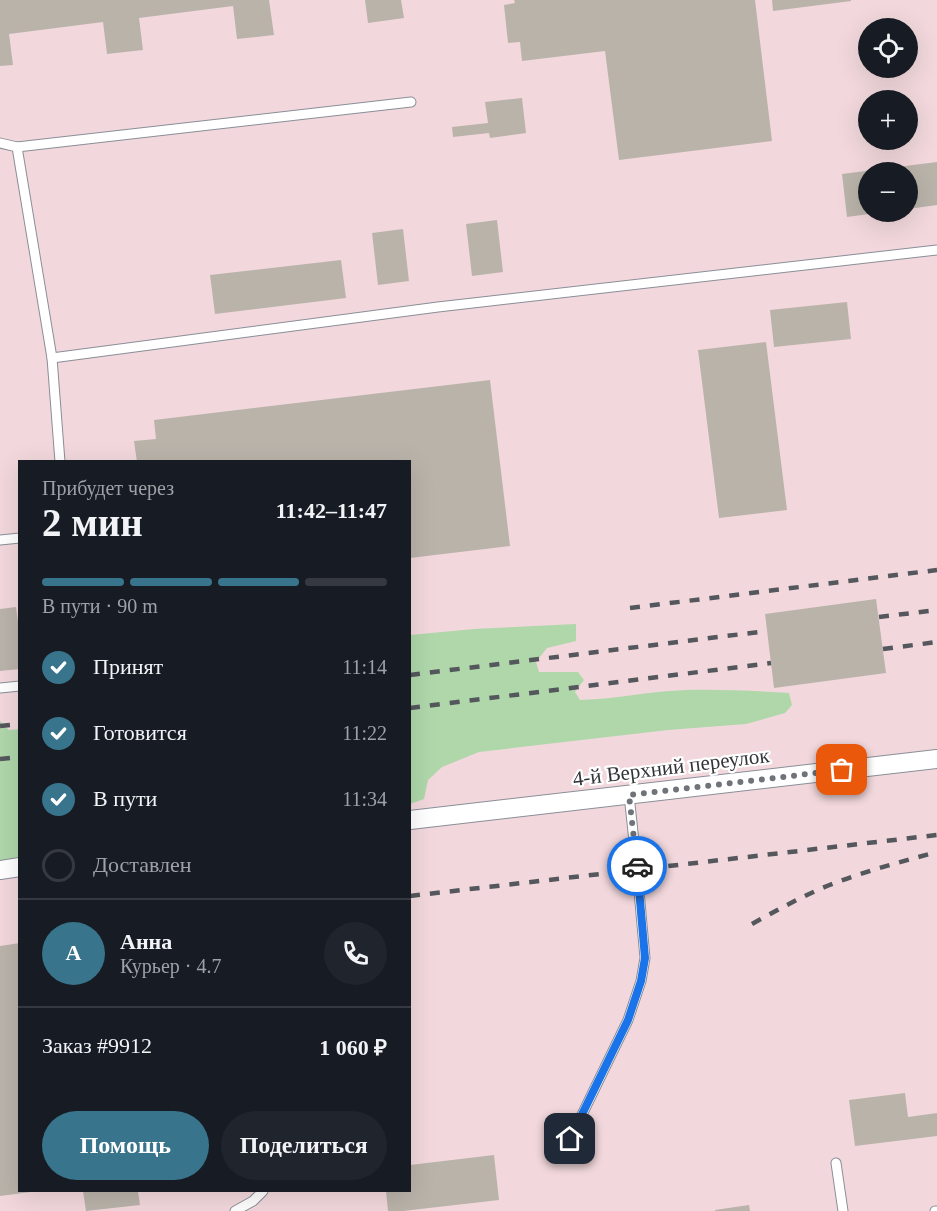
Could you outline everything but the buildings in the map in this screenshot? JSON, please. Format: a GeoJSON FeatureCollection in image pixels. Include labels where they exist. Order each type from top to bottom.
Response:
{"type":"FeatureCollection","features":[{"type":"Feature","properties":{"kind":"street","name":"4-й Верхний переулок"},"geometry":{"type":"LineString","coordinates":[[411,820],[937,759]]}},
{"type":"Feature","properties":{"kind":"street"},"geometry":{"type":"LineString","coordinates":[[0,870],[18,867]]}},
{"type":"Feature","properties":{"kind":"lane"},"geometry":{"type":"LineString","coordinates":[[0,143],[17,147],[411,102]]}},
{"type":"Feature","properties":{"kind":"lane"},"geometry":{"type":"LineString","coordinates":[[17,147],[52,358],[60,460]]}},
{"type":"Feature","properties":{"kind":"lane"},"geometry":{"type":"LineString","coordinates":[[52,358],[438,307],[937,250]]}},
{"type":"Feature","properties":{"kind":"lane"},"geometry":{"type":"LineString","coordinates":[[0,540],[18,538]]}},
{"type":"Feature","properties":{"kind":"lane"},"geometry":{"type":"LineString","coordinates":[[0,688],[18,686]]}},
{"type":"Feature","properties":{"kind":"lane"},"geometry":{"type":"LineString","coordinates":[[561,1158],[628,1020],[641,981],[645,958],[629,795]]}},
{"type":"Feature","properties":{"kind":"lane"},"geometry":{"type":"LineString","coordinates":[[836,1162],[843,1211]]}},
{"type":"Feature","properties":{"kind":"lane"},"geometry":{"type":"LineString","coordinates":[[235,1211],[253,1201],[261,1192]]}},
{"type":"Feature","properties":{"kind":"shaded area"},"geometry":{"type":"Polygon","coordinates":[[[0,0],[937,0],[937,1211],[0,1211],[0,0]]]}},
{"type":"Feature","properties":{"kind":"green space"},"geometry":{"type":"Polygon","coordinates":[[[576,624],[576,641],[547,648],[536,662],[539,672],[578,672],[584,680],[575,692],[580,700],[674,691],[725,690],[789,693],[792,705],[785,713],[746,724],[668,730],[479,752],[442,767],[428,780],[424,799],[411,804],[411,635],[576,624]]]}},
{"type":"Feature","properties":{"kind":"green space"},"geometry":{"type":"Polygon","coordinates":[[[0,721],[9,730],[18,729],[18,859],[0,861],[0,721]]]}},
{"type":"Feature","properties":{"kind":"railway"},"geometry":{"type":"LineString","coordinates":[[630,608],[937,570]]}},
{"type":"Feature","properties":{"kind":"railway"},"geometry":{"type":"LineString","coordinates":[[879,617],[937,610]]}},
{"type":"Feature","properties":{"kind":"railway"},"geometry":{"type":"LineString","coordinates":[[411,675],[767,631]]}},
{"type":"Feature","properties":{"kind":"railway"},"geometry":{"type":"LineString","coordinates":[[883,649],[937,642]]}},
{"type":"Feature","properties":{"kind":"railway"},"geometry":{"type":"LineString","coordinates":[[411,708],[771,663]]}},
{"type":"Feature","properties":{"kind":"railway"},"geometry":{"type":"LineString","coordinates":[[0,726],[18,724]]}},
{"type":"Feature","properties":{"kind":"railway"},"geometry":{"type":"LineString","coordinates":[[0,759],[18,757]]}},
{"type":"Feature","properties":{"kind":"railway"},"geometry":{"type":"LineString","coordinates":[[411,896],[937,835]]}},
{"type":"Feature","properties":{"kind":"railway"},"geometry":{"type":"LineString","coordinates":[[752,924],[827,886],[937,852]]}},
{"type":"Feature","properties":{"kind":"way so far"},"geometry":{"type":"LineString","coordinates":[[637,866],[629,795],[842,770]]}},
{"type":"Feature","properties":{"kind":"route"},"geometry":{"type":"LineString","coordinates":[[570,1139],[628,1020],[641,981],[645,958],[637,866]]}}]}
